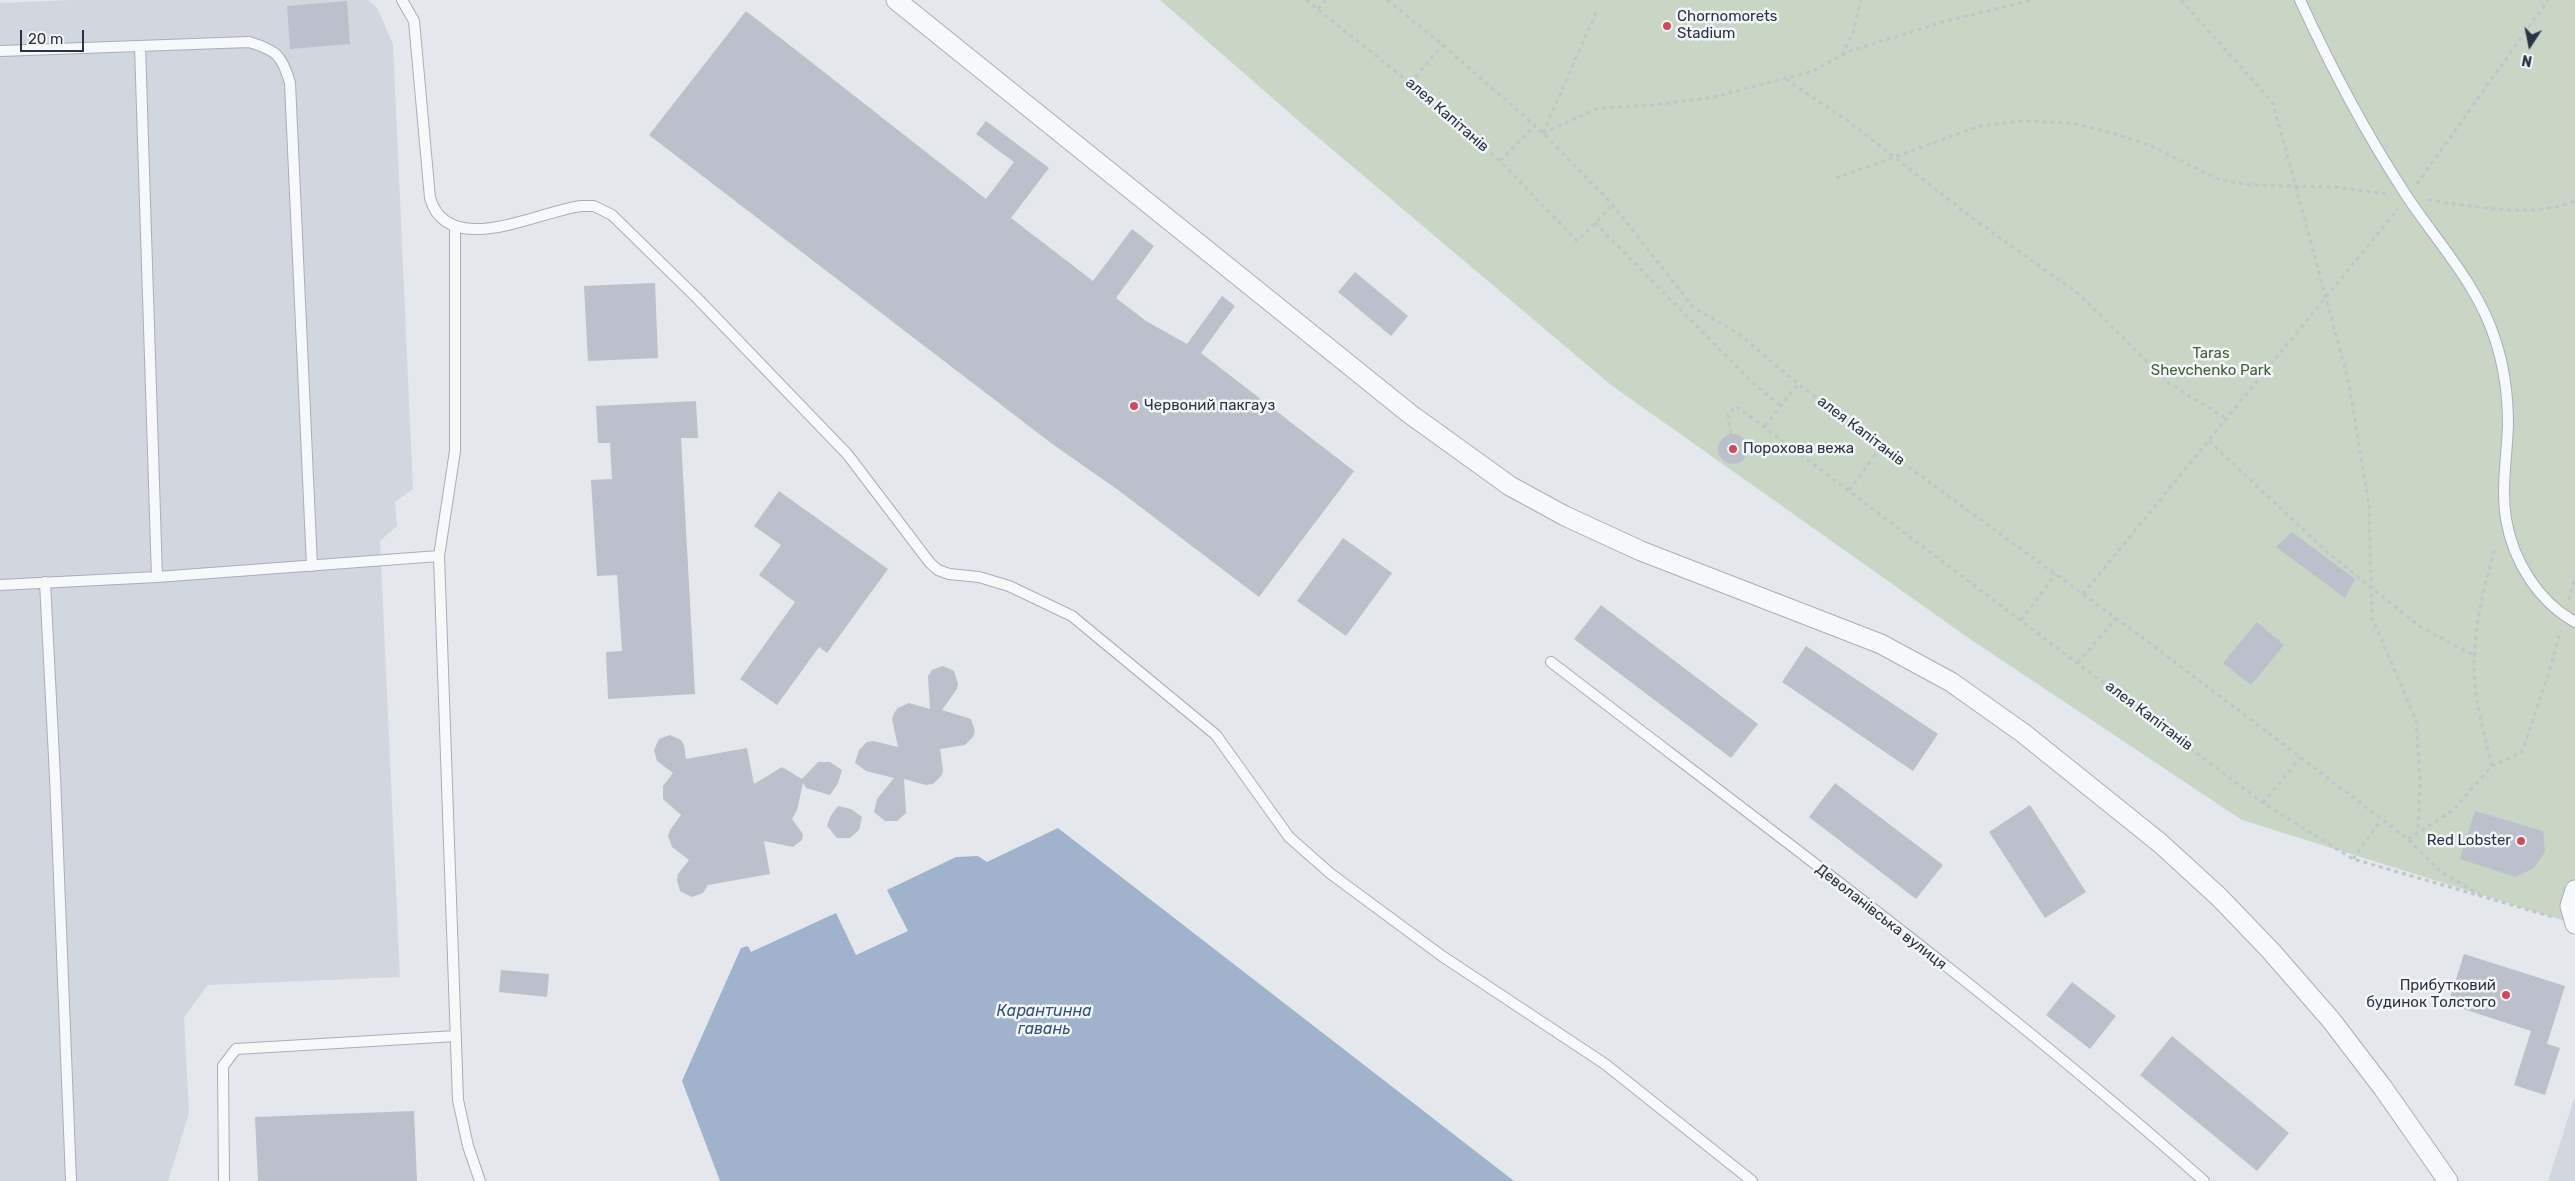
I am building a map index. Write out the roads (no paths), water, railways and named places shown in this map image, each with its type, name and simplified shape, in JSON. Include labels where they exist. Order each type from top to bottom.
[{"type":"street","points":[[896,0],[1402,408],[1510,486],[1565,516],[1641,551],[1881,644],[1951,682],[2023,732],[2160,842],[2219,897],[2270,950],[2331,1020],[2383,1088],[2448,1181]]},
{"type":"street","points":[[2575,890],[2570,906],[2575,924]]},
{"type":"lane","points":[[402,0],[414,21],[430,198],[437,215],[455,226],[479,230],[581,206],[594,206],[612,216],[697,298],[848,455],[930,563],[938,570],[949,574],[979,577],[1009,586],[1072,616],[1216,735],[1289,837],[1331,874],[1442,956],[1605,1064],[1752,1181]]},
{"type":"lane","points":[[2300,0],[2347,98],[2408,197],[2482,305],[2495,339],[2507,400],[2506,518],[2511,541],[2530,581],[2545,600],[2564,616],[2575,622]]},
{"type":"lane","points":[[0,51],[248,42],[269,48],[284,64],[290,83],[312,566]]},
{"type":"lane","points":[[140,46],[157,577]]},
{"type":"lane","points":[[455,226],[455,451],[439,556],[458,1100],[468,1146],[480,1181]]},
{"type":"lane","points":[[0,585],[157,577],[439,556]]},
{"type":"lane","points":[[45,582],[56,787],[71,1181]]},
{"type":"lane","name":"Деволанівська вулиця","points":[[1551,662],[1943,964],[2144,1128],[2204,1181]]},
{"type":"lane","points":[[224,1181],[223,1066],[236,1049],[456,1036]]},
{"type":"water","name":"Карантинна гавань","points":[[1058,828],[1514,1181],[720,1181],[682,1081],[741,948],[748,946],[751,952],[836,913],[856,955],[908,931],[887,890],[956,857],[978,856],[987,862]]},
{"type":"place","name":"Chornomorets Stadium","points":[[1667,26]]},
{"type":"place","name":"Червоний пакгауз","points":[[1134,406]]},
{"type":"place","name":"Порохова вежа","points":[[1733,449]]},
{"type":"place","name":"Red Lobster","points":[[2521,841]]},
{"type":"place","name":"Прибутковий будинок Толстого","points":[[2506,995]]},
{"type":"park label","name":"Taras Shevchenko Park","points":[[2211,362]]}]
